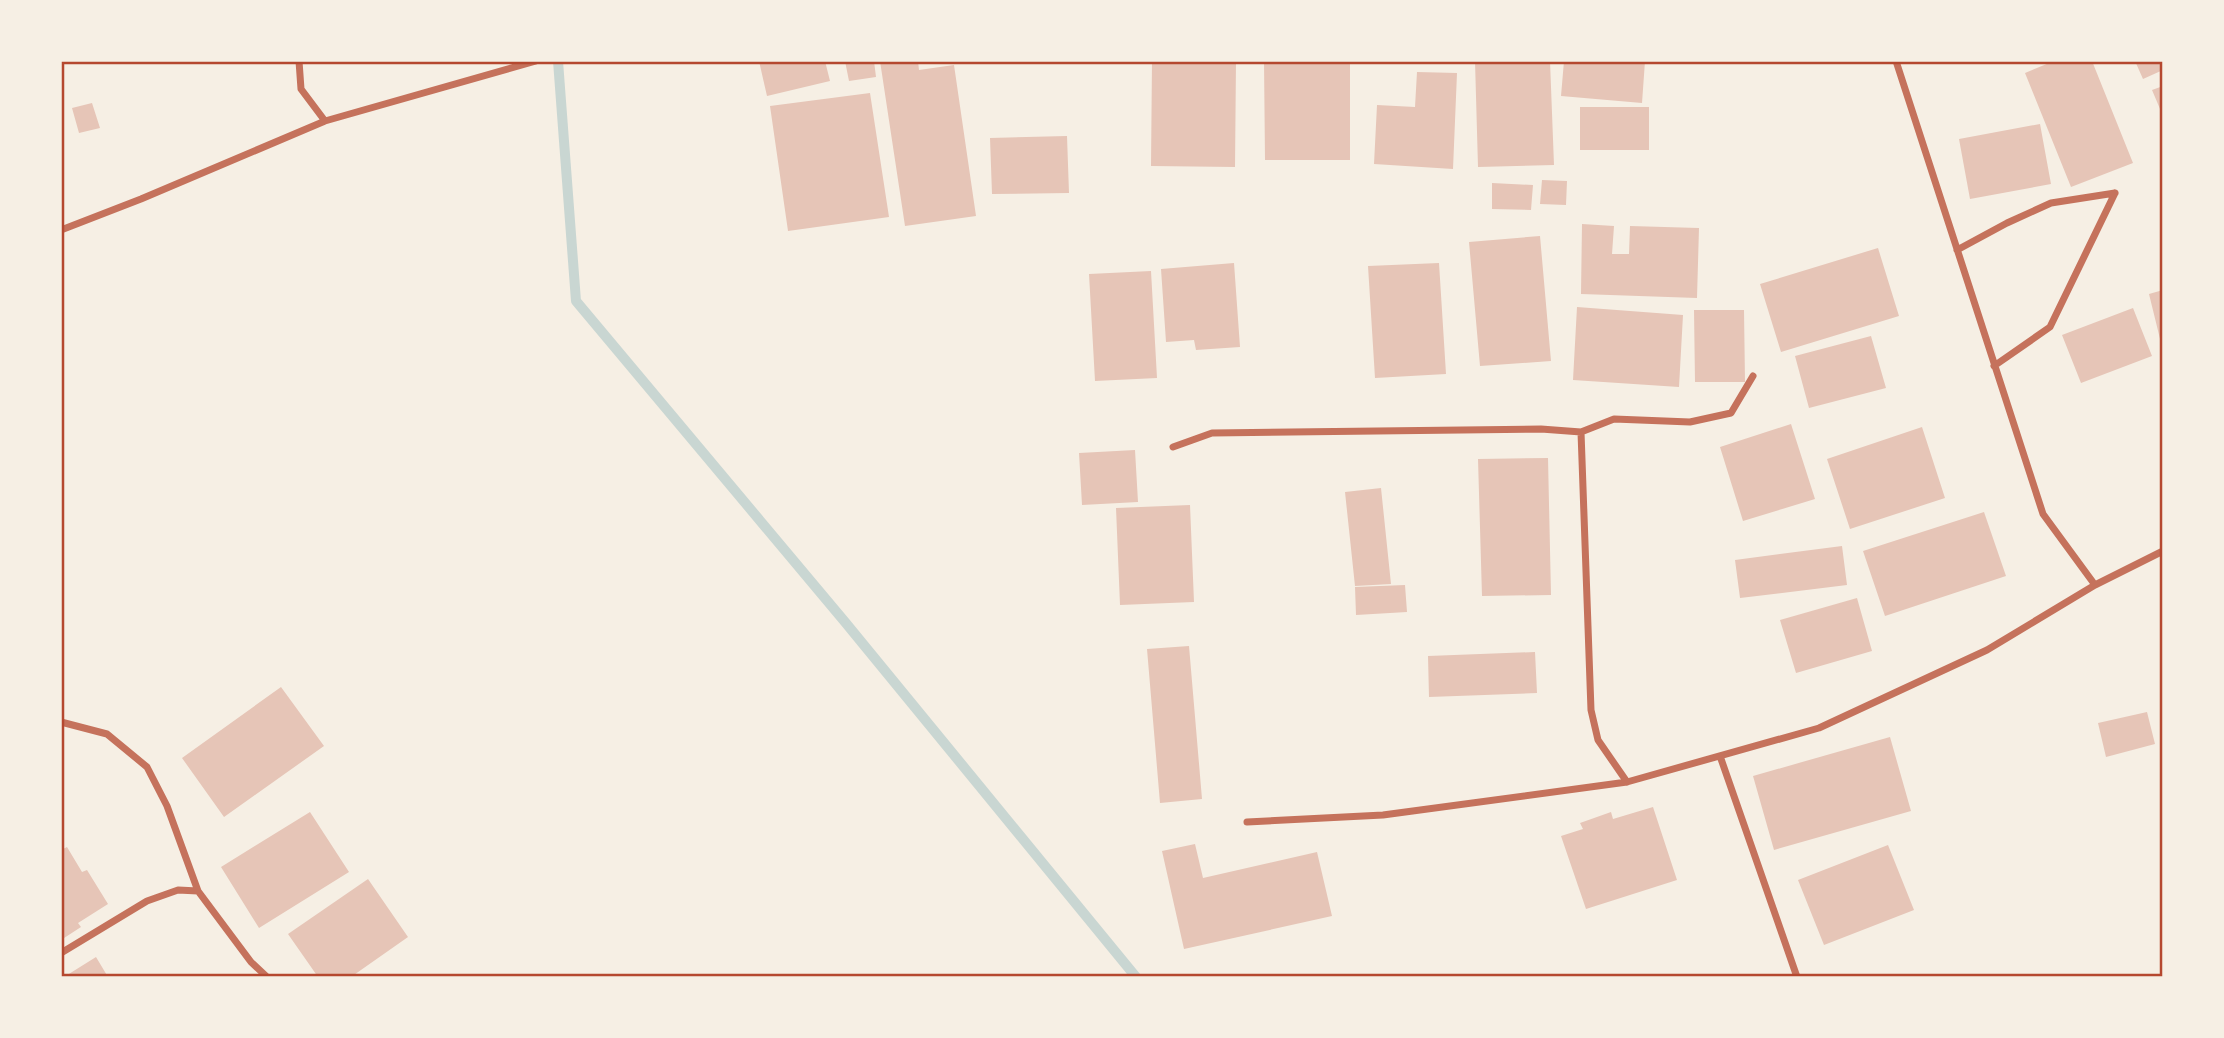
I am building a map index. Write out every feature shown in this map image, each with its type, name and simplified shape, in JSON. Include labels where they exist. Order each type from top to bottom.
[{"type":"street","points":[[299,61],[301,89],[325,121]]},
{"type":"street","points":[[61,230],[325,121],[536,61]]},
{"type":"street","points":[[1896,61],[2043,514],[2095,585]]},
{"type":"street","points":[[1957,250],[2051,203],[2115,193],[2050,327],[1994,366]]},
{"type":"street","points":[[1173,447],[1212,433],[1528,429],[1581,432],[1614,419],[1690,422],[1731,413],[1753,376]]},
{"type":"street","points":[[1581,432],[1591,709],[1598,740],[1627,782]]},
{"type":"street","points":[[1247,822],[1383,815],[1627,782],[1819,728],[1987,650],[2095,585],[2163,551]]},
{"type":"street","points":[[61,722],[107,734],[147,767],[167,806],[198,891],[251,962],[267,977]]},
{"type":"street","points":[[1720,756],[1797,977]]},
{"type":"street","points":[[61,953],[147,901],[178,890],[198,891]]},
{"type":"building","points":[[759,61],[825,61],[830,81],[767,96]]},
{"type":"building","points":[[845,61],[874,61],[876,77],[849,81]]},
{"type":"building","points":[[880,61],[918,61],[919,70],[954,65],[976,216],[905,226]]},
{"type":"building","points":[[1152,61],[1236,61],[1235,167],[1151,166]]},
{"type":"building","points":[[1264,61],[1350,61],[1350,160],[1265,160]]},
{"type":"building","points":[[1475,61],[1550,61],[1554,165],[1478,167]]},
{"type":"building","points":[[1564,61],[1645,61],[1642,103],[1561,96]]},
{"type":"building","points":[[2054,61],[2092,61],[2133,163],[2071,187],[2025,73]]},
{"type":"building","points":[[2135,61],[2163,61],[2163,70],[2143,79]]},
{"type":"building","points":[[1417,72],[1457,73],[1453,169],[1374,164],[1377,105],[1415,107]]},
{"type":"building","points":[[2163,86],[2163,116],[2152,90]]},
{"type":"building","points":[[870,93],[889,217],[788,231],[770,106]]},
{"type":"building","points":[[92,103],[100,128],[79,133],[72,108]]},
{"type":"building","points":[[1580,107],[1649,107],[1649,150],[1580,150]]},
{"type":"building","points":[[2040,124],[2051,184],[1970,199],[1959,139]]},
{"type":"building","points":[[1067,136],[1069,193],[992,194],[990,138]]},
{"type":"building","points":[[1542,180],[1567,181],[1566,205],[1540,204]]},
{"type":"building","points":[[1492,183],[1533,185],[1531,210],[1492,209]]},
{"type":"building","points":[[1582,224],[1614,226],[1612,254],[1629,254],[1630,226],[1699,228],[1697,298],[1581,294]]},
{"type":"building","points":[[1540,236],[1551,361],[1480,366],[1469,242]]},
{"type":"building","points":[[1878,248],[1899,316],[1781,352],[1760,284]]},
{"type":"building","points":[[1234,263],[1240,347],[1196,350],[1194,340],[1166,342],[1161,269]]},
{"type":"building","points":[[1439,263],[1446,374],[1375,378],[1368,266]]},
{"type":"building","points":[[1151,271],[1157,378],[1095,381],[1089,274]]},
{"type":"building","points":[[2163,290],[2163,347],[2162,347],[2149,294]]},
{"type":"building","points":[[1577,307],[1683,315],[1679,387],[1573,380]]},
{"type":"building","points":[[2133,308],[2152,356],[2081,383],[2062,335]]},
{"type":"building","points":[[1694,310],[1744,310],[1745,382],[1695,382]]},
{"type":"building","points":[[1871,336],[1886,388],[1809,408],[1795,356]]},
{"type":"building","points":[[1791,424],[1815,499],[1743,521],[1720,447]]},
{"type":"building","points":[[1922,427],[1945,498],[1850,529],[1827,459]]},
{"type":"building","points":[[1135,450],[1138,502],[1082,505],[1079,453]]},
{"type":"building","points":[[1548,458],[1551,595],[1482,596],[1478,459]]},
{"type":"building","points":[[1381,488],[1391,584],[1355,586],[1345,492]]},
{"type":"building","points":[[1190,505],[1194,602],[1120,605],[1116,508]]},
{"type":"building","points":[[1984,512],[2006,576],[1885,616],[1863,551]]},
{"type":"building","points":[[1842,546],[1847,585],[1740,598],[1735,560]]},
{"type":"building","points":[[1405,585],[1407,612],[1356,615],[1355,587]]},
{"type":"building","points":[[1857,598],[1872,651],[1796,673],[1780,620]]},
{"type":"building","points":[[1189,646],[1202,799],[1160,803],[1147,649]]},
{"type":"building","points":[[1535,652],[1537,693],[1429,697],[1428,656]]},
{"type":"building","points":[[281,687],[324,746],[224,817],[182,758]]},
{"type":"building","points":[[2147,712],[2155,744],[2106,757],[2098,723]]},
{"type":"building","points":[[1890,737],[1911,811],[1774,850],[1753,776]]},
{"type":"building","points":[[1653,807],[1677,880],[1586,909],[1561,836],[1583,829],[1580,823],[1611,812],[1613,819]]},
{"type":"building","points":[[310,812],[349,872],[259,928],[221,867]]},
{"type":"building","points":[[1195,844],[1203,878],[1317,852],[1332,916],[1184,949],[1162,851]]},
{"type":"building","points":[[1888,845],[1914,910],[1824,945],[1798,880]]},
{"type":"building","points":[[67,847],[82,872],[87,870],[108,904],[78,923],[81,927],[61,940],[61,850]]},
{"type":"building","points":[[368,879],[408,937],[351,977],[318,977],[288,934]]},
{"type":"building","points":[[96,957],[108,977],[64,977]]},
{"type":"waterway","points":[[558,61],[576,301],[845,622],[1136,977]]}]
